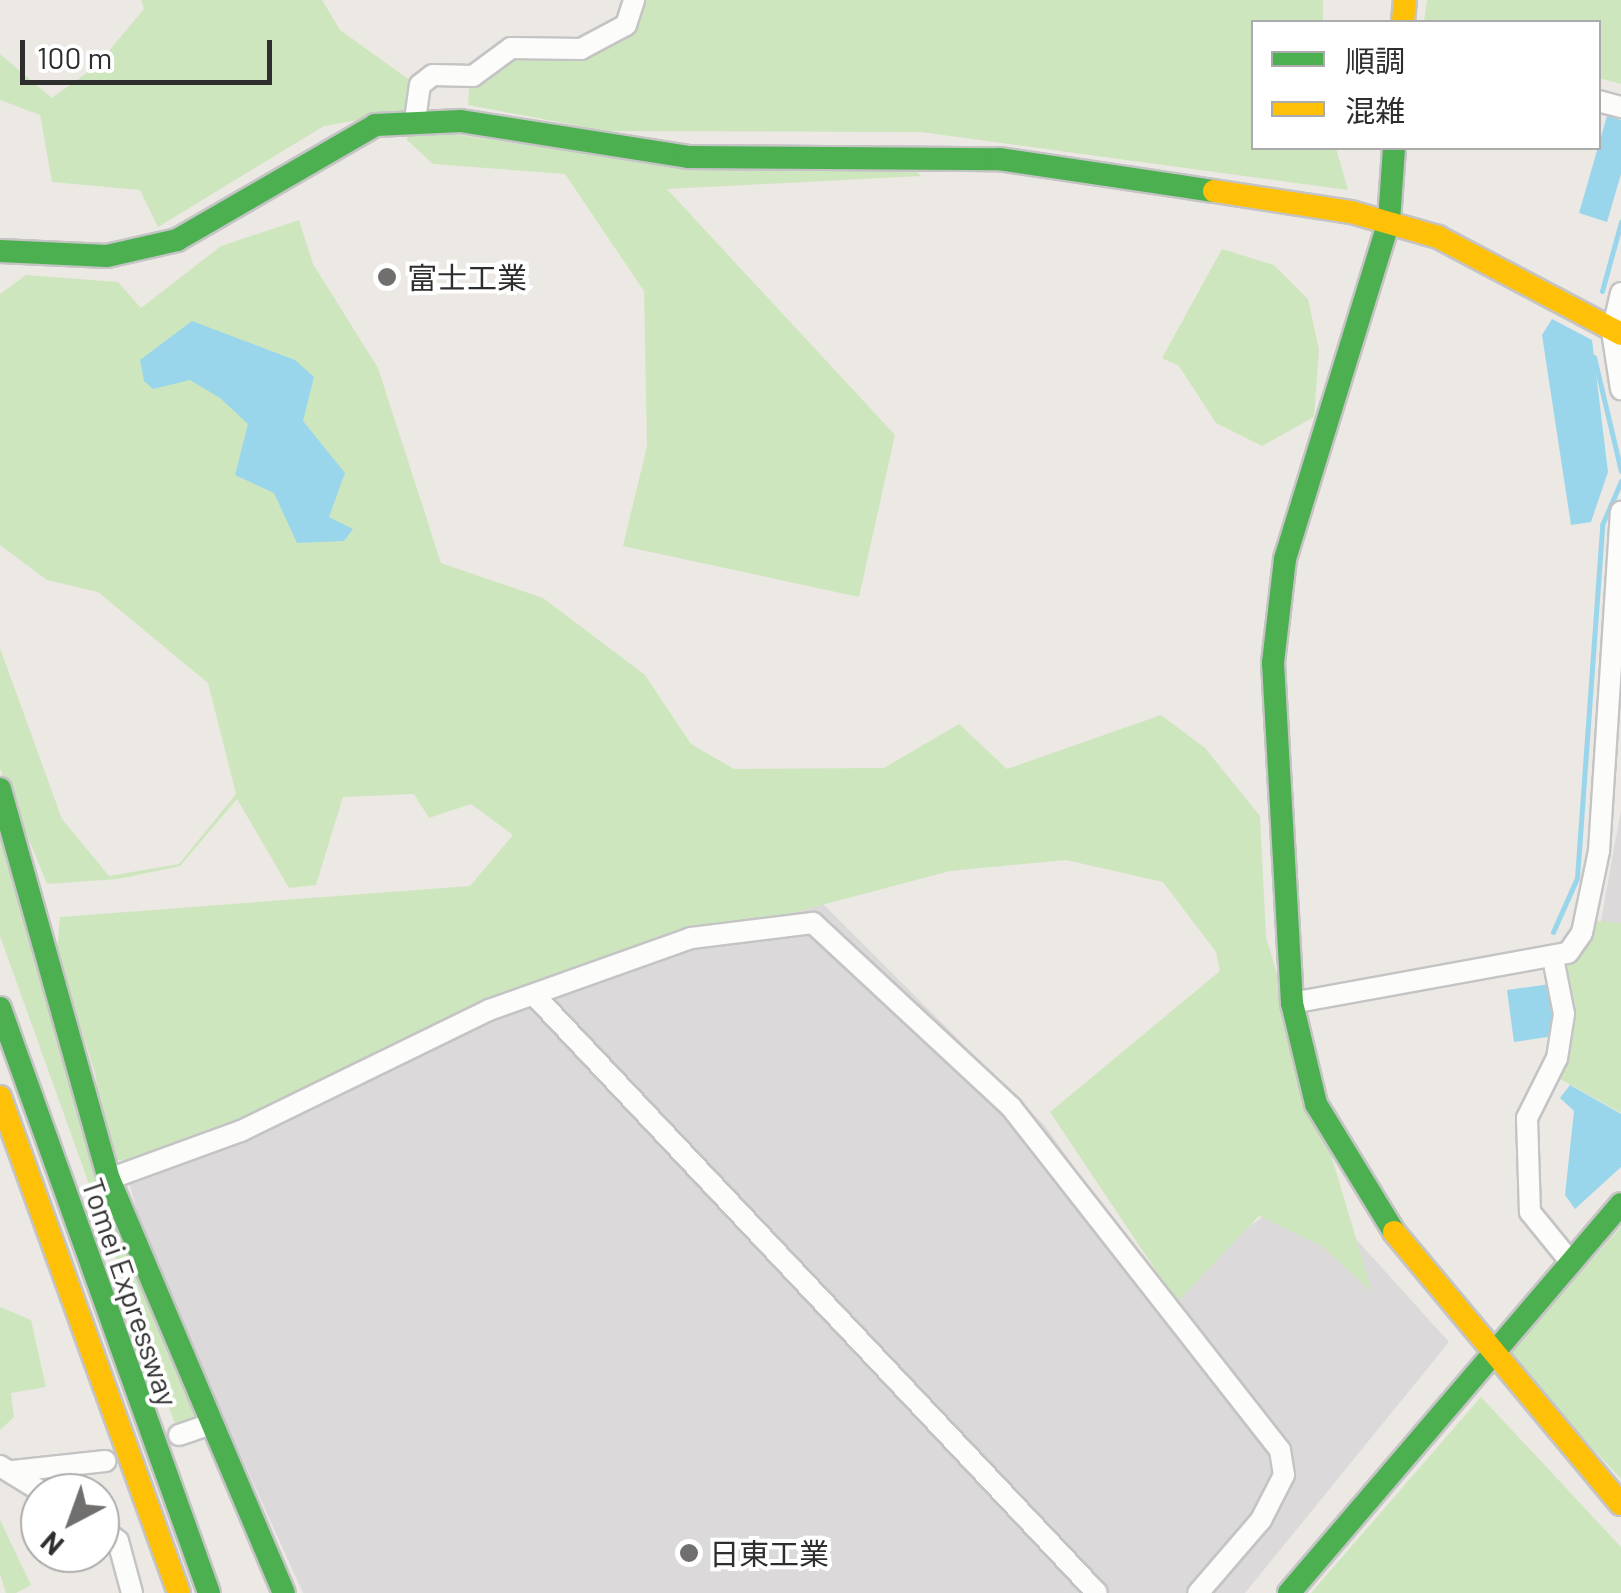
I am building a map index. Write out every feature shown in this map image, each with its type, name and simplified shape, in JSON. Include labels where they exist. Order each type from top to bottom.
[{"type":"main road","points":[[0,251],[107,256],[177,240],[217,224],[340,139],[415,120],[688,157],[999,159],[1389,222],[1438,237],[1617,332]]},
{"type":"main road","points":[[1394,150],[1389,222],[1285,559],[1274,663],[1292,1003],[1316,1104],[1342,1156],[1492,1352],[1621,1504]]},
{"type":"main road","points":[[0,789],[110,1179],[208,1425],[284,1593]]},
{"type":"main road","name":"Tomei Expressway","points":[[0,1008],[210,1593]]},
{"type":"main road","name":"Tomei Expressway","points":[[0,1097],[179,1593]]},
{"type":"main road","points":[[1290,1593],[1621,1204]]},
{"type":"street","points":[[415,120],[420,85],[433,74],[473,76],[511,48],[581,50],[626,26],[634,0]]},
{"type":"street","points":[[1621,293],[1617,332],[1621,390]]},
{"type":"street","points":[[1292,1003],[1553,958],[1582,932],[1599,850],[1621,512]]},
{"type":"street","points":[[110,1179],[241,1131],[408,1045],[691,938],[813,923],[952,1045],[1011,1108],[1280,1450],[1284,1475],[1260,1520],[1198,1593]]},
{"type":"street","points":[[1553,958],[1564,1014],[1557,1058],[1527,1118],[1530,1212],[1570,1261]]},
{"type":"street","points":[[536,997],[1097,1593]]},
{"type":"street","points":[[179,1435],[208,1425]]},
{"type":"street","points":[[6,1468],[105,1462]]},
{"type":"street","points":[[120,1549],[132,1593]]},
{"type":"shaded area","points":[[1621,810],[1621,1024],[1593,965]]},
{"type":"shaded area","points":[[794,875],[1045,1126],[1160,1288],[1308,1186],[1449,1342],[1245,1593],[303,1593],[150,1255],[68,973],[446,1000]]},
{"type":"green space","points":[[141,0],[322,0],[340,30],[418,86],[409,111],[324,126],[158,227],[140,190],[52,182],[40,115],[0,100],[0,54],[52,98],[96,66],[144,9]]},
{"type":"green space","points":[[634,0],[1323,0],[1323,20],[1251,20],[1251,150],[1337,150],[1348,190],[921,132],[606,131],[468,105],[470,76],[497,60],[593,46]]},
{"type":"green space","points":[[1427,0],[1621,0],[1621,84],[1601,79],[1601,20],[1424,20]]},
{"type":"green space","points":[[419,129],[568,151],[910,165],[921,176],[667,189],[895,435],[859,597],[623,546],[647,446],[644,291],[565,174],[433,164],[406,139]]},
{"type":"green space","points":[[299,220],[313,264],[378,368],[441,563],[543,598],[645,675],[691,744],[734,769],[884,768],[959,724],[1007,769],[1161,715],[1205,748],[1260,816],[1266,937],[1372,1292],[1323,1247],[1259,1216],[1177,1302],[1050,1112],[1220,971],[1216,952],[1163,882],[1066,860],[950,871],[670,945],[159,1161],[109,1160],[208,1425],[179,1435],[0,936],[0,799],[102,1137],[96,1077],[57,950],[60,917],[470,886],[513,835],[471,804],[429,818],[414,794],[343,797],[316,885],[289,888],[237,799],[180,866],[118,879],[47,884],[0,769],[0,648],[62,819],[109,876],[179,864],[236,794],[208,683],[98,592],[47,580],[0,545],[0,294],[26,275],[118,282],[141,308],[221,246]]},
{"type":"green space","points":[[1222,249],[1274,265],[1308,299],[1319,350],[1314,417],[1262,446],[1216,423],[1179,366],[1162,358]]},
{"type":"green space","points":[[1585,920],[1621,923],[1621,1113],[1560,1079],[1568,953]]},
{"type":"green space","points":[[1621,1227],[1621,1479],[1507,1356]]},
{"type":"green space","points":[[0,1307],[31,1320],[46,1387],[11,1393],[14,1417],[0,1430]]},
{"type":"green space","points":[[1481,1397],[1621,1547],[1621,1593],[1311,1593]]},
{"type":"green space","points":[[0,1520],[20,1562],[20,1573],[25,1573],[31,1585],[16,1593],[6,1593],[0,1574]]},
{"type":"water","points":[[1607,116],[1621,120],[1621,174],[1607,222],[1579,213],[1597,150],[1601,150]]},
{"type":"water","points":[[1552,319],[1592,340],[1608,472],[1591,522],[1571,525],[1542,335]]},
{"type":"water","points":[[192,321],[295,360],[314,377],[303,421],[345,473],[329,517],[353,529],[344,541],[297,543],[274,493],[235,475],[248,424],[220,398],[190,380],[153,389],[144,381],[140,360]]},
{"type":"water","points":[[1550,984],[1554,1036],[1514,1042],[1507,990]]},
{"type":"water","points":[[1570,1085],[1621,1114],[1621,1167],[1575,1209],[1565,1195],[1574,1111],[1560,1098]]},
{"type":"waterway","points":[[1602,291],[1621,222]]},
{"type":"waterway","points":[[1594,357],[1621,471]]},
{"type":"waterway","points":[[1553,932],[1577,878],[1602,525],[1621,481]]},
{"type":"traffic: fast","points":[[0,251],[107,256],[177,240],[375,125],[461,121],[688,157],[999,159],[1214,191]]},
{"type":"traffic: fast","points":[[1394,150],[1389,221],[1285,559],[1273,663],[1292,1003],[1316,1104],[1394,1232]]},
{"type":"traffic: fast","points":[[0,789],[109,1179],[284,1593]]},
{"type":"traffic: fast","points":[[0,1008],[209,1593]]},
{"type":"traffic: fast","points":[[1289,1593],[1621,1204]]},
{"type":"traffic: slow","points":[[1403,20],[1405,0]]},
{"type":"traffic: slow","points":[[1214,191],[1351,212],[1438,237],[1621,334]]},
{"type":"traffic: slow","points":[[0,1097],[179,1593]]},
{"type":"traffic: slow","points":[[1394,1232],[1621,1504]]},
{"type":"place","name":"富士工業","points":[[387,277]]},
{"type":"place","name":"日東工業","points":[[689,1553]]}]
